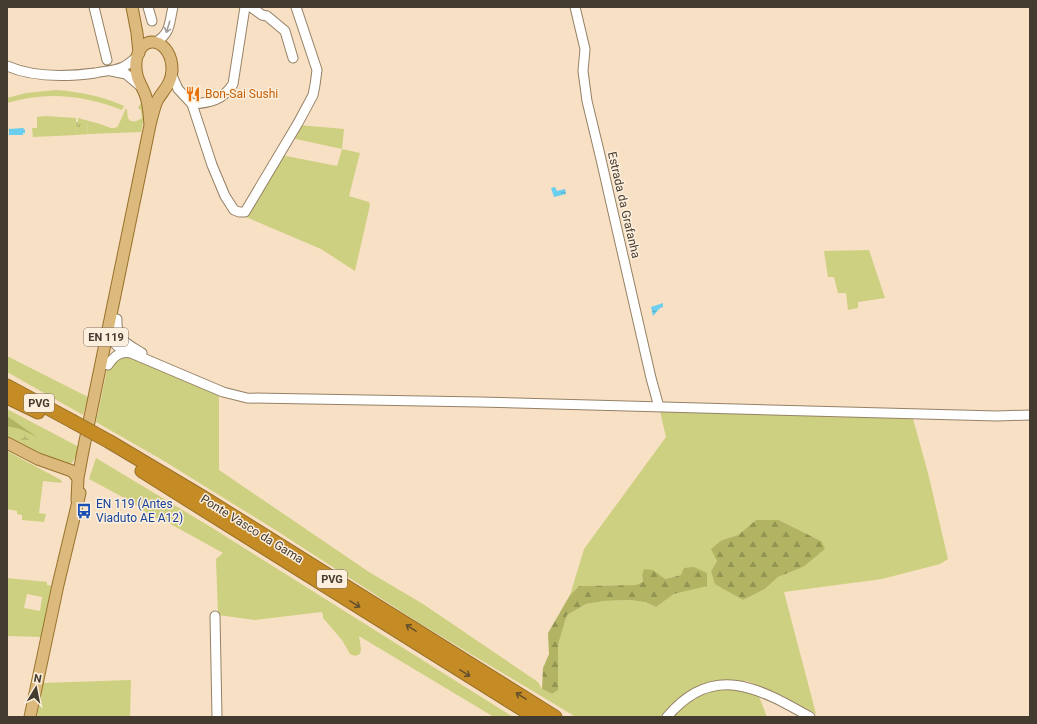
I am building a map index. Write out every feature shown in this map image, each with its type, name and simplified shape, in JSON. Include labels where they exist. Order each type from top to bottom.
[{"type":"highway","name":"Ponte Vasco da Gama","points":[[7,386],[71,425],[204,498],[555,717]]},
{"type":"highway","name":"Ponte Vasco da Gama","points":[[7,398],[71,425]]},
{"type":"highway","name":"Ponte Vasco da Gama","points":[[109,446],[535,717]]},
{"type":"main road","points":[[132,7],[138,55],[136,67],[142,89],[152,96],[162,94],[170,83],[172,73],[171,61],[167,50],[163,45],[153,42],[140,33],[135,24]]},
{"type":"main road","points":[[138,55],[144,46],[153,42]]},
{"type":"main road","name":"EN 119","points":[[142,89],[149,110],[150,124]]},
{"type":"main road","name":"EN 119","points":[[82,479],[83,451],[117,280],[150,124],[156,103],[162,94]]},
{"type":"main road","name":"EN 119","points":[[30,717],[113,341],[126,275],[135,196]]},
{"type":"main road","points":[[7,443],[38,459],[68,478],[82,479]]},
{"type":"main road","points":[[60,467],[68,468],[74,465],[79,460],[83,451]]},
{"type":"main road","points":[[38,459],[72,471],[82,479]]},
{"type":"street","points":[[94,7],[106,58]]},
{"type":"street","points":[[148,7],[152,21]]},
{"type":"street","points":[[153,42],[166,34],[173,7]]},
{"type":"street","points":[[192,104],[214,101],[226,94],[233,84],[245,7]]},
{"type":"street","points":[[251,7],[262,15],[267,16],[285,31],[293,58]]},
{"type":"street","points":[[172,73],[178,89],[192,104],[212,165],[225,196],[234,210],[238,212],[245,212],[298,123],[313,95],[316,85],[317,70],[296,7]]},
{"type":"street","name":"Estrada da Grafanha","points":[[575,7],[585,49],[584,78],[587,101],[659,407]]},
{"type":"street","points":[[106,71],[122,67],[130,63],[138,55]]},
{"type":"street","points":[[7,66],[31,74],[63,76]]},
{"type":"street","points":[[7,72],[21,77],[49,79],[63,76],[116,71],[133,78],[142,89]]},
{"type":"street","points":[[162,94],[174,94],[185,97]]},
{"type":"street","points":[[117,280],[116,297],[110,333],[113,341],[121,349],[130,349],[222,392],[247,398],[479,402],[997,416],[1030,415]]},
{"type":"street","points":[[117,319],[118,332],[130,349]]},
{"type":"street","points":[[103,351],[106,346],[113,341]]},
{"type":"street","points":[[108,365],[117,355],[130,349]]},
{"type":"street","points":[[215,616],[216,717]]},
{"type":"street","points":[[667,717],[677,705],[698,691],[722,685],[733,685],[755,689],[810,717]]},
{"type":"green space","points":[[56,90],[91,95],[124,106],[122,110],[93,101],[65,96],[36,97],[7,103],[7,98],[26,93]]},
{"type":"green space","points":[[141,103],[145,113],[141,132],[88,134],[87,122],[78,122],[78,118],[115,128],[118,126],[126,108],[129,120],[137,121],[142,118],[141,110],[138,108]]},
{"type":"green space","points":[[45,116],[76,118],[77,135],[33,137],[32,128],[37,128],[37,117]]},
{"type":"green space","points":[[76,122],[87,122],[88,134],[77,135]]},
{"type":"green space","points":[[299,125],[344,129],[342,149],[291,138]]},
{"type":"green space","points":[[342,149],[360,153],[349,196],[369,202],[370,205],[355,271],[321,249],[246,217],[281,155],[337,166]]},
{"type":"green space","points":[[869,250],[885,298],[858,302],[858,308],[848,310],[846,293],[838,293],[834,277],[828,277],[824,251]]},
{"type":"green space","points":[[120,355],[131,356],[219,395],[219,470],[369,572],[423,604],[538,682],[542,689],[552,694],[558,690],[558,645],[567,615],[586,604],[604,601],[629,600],[645,602],[656,607],[674,594],[707,585],[681,575],[665,579],[642,575],[643,582],[635,585],[579,586],[570,595],[584,549],[666,437],[659,407],[912,415],[928,473],[948,559],[940,564],[882,579],[784,592],[816,714],[783,696],[747,681],[703,683],[669,707],[662,717],[576,717],[419,623],[277,531],[164,461],[96,422],[108,365]],"holes":[[[756,520],[779,520],[821,541],[803,567],[778,577],[765,589],[743,600],[730,592],[711,571],[717,561],[722,540],[738,535]]]},
{"type":"green space","points":[[7,356],[88,397],[83,415],[7,372]]},
{"type":"green space","points":[[7,409],[79,447],[72,463],[60,465],[7,438]]},
{"type":"green space","points":[[7,416],[37,437],[20,429],[7,426]]},
{"type":"green space","points":[[24,435],[29,438],[27,443],[18,440],[19,437]]},
{"type":"green space","points":[[7,451],[61,480],[62,483],[43,481],[39,513],[46,514],[44,522],[22,520],[22,515],[17,514],[17,511],[7,509]]},
{"type":"green space","points":[[96,458],[214,529],[513,717],[494,717],[359,636],[361,649],[360,654],[355,656],[350,654],[342,640],[323,618],[323,614],[321,612],[255,620],[218,615],[216,559],[223,553],[165,521],[151,516],[130,501],[89,479]]},
{"type":"green space","points":[[756,520],[779,520],[821,541],[825,549],[803,567],[778,577],[765,589],[743,600],[715,584],[711,571],[717,561],[711,549],[722,540],[738,535]]},
{"type":"green space","points":[[694,567],[707,573],[707,586],[674,594],[656,607],[645,602],[629,600],[604,601],[586,604],[567,615],[558,645],[558,690],[552,694],[542,689],[543,668],[549,654],[548,633],[570,595],[579,586],[635,585],[643,582],[642,575],[644,569],[653,570],[665,579],[681,575],[684,568]]},
{"type":"green space","points":[[7,578],[47,582],[47,585],[53,586],[42,637],[7,636]],"holes":[[[27,594],[42,597],[40,611],[24,608]]]},
{"type":"green space","points":[[131,680],[130,717],[37,717],[43,683]]},
{"type":"green space","points":[[715,689],[742,689],[758,694],[767,717],[673,717],[688,702]]},
{"type":"water","points":[[23,128],[25,133],[23,133],[23,135],[9,135],[9,129]]},
{"type":"water","points":[[555,187],[557,191],[565,189],[566,194],[554,197],[551,188]]},
{"type":"water","points":[[663,303],[663,307],[660,308],[653,316],[651,307]]},
{"type":"place","name":"Bon-Sai Sushi","points":[[193,94]]},
{"type":"place","name":"EN 119 (Antes Viaduto AE A12)","points":[[84,511]]}]
